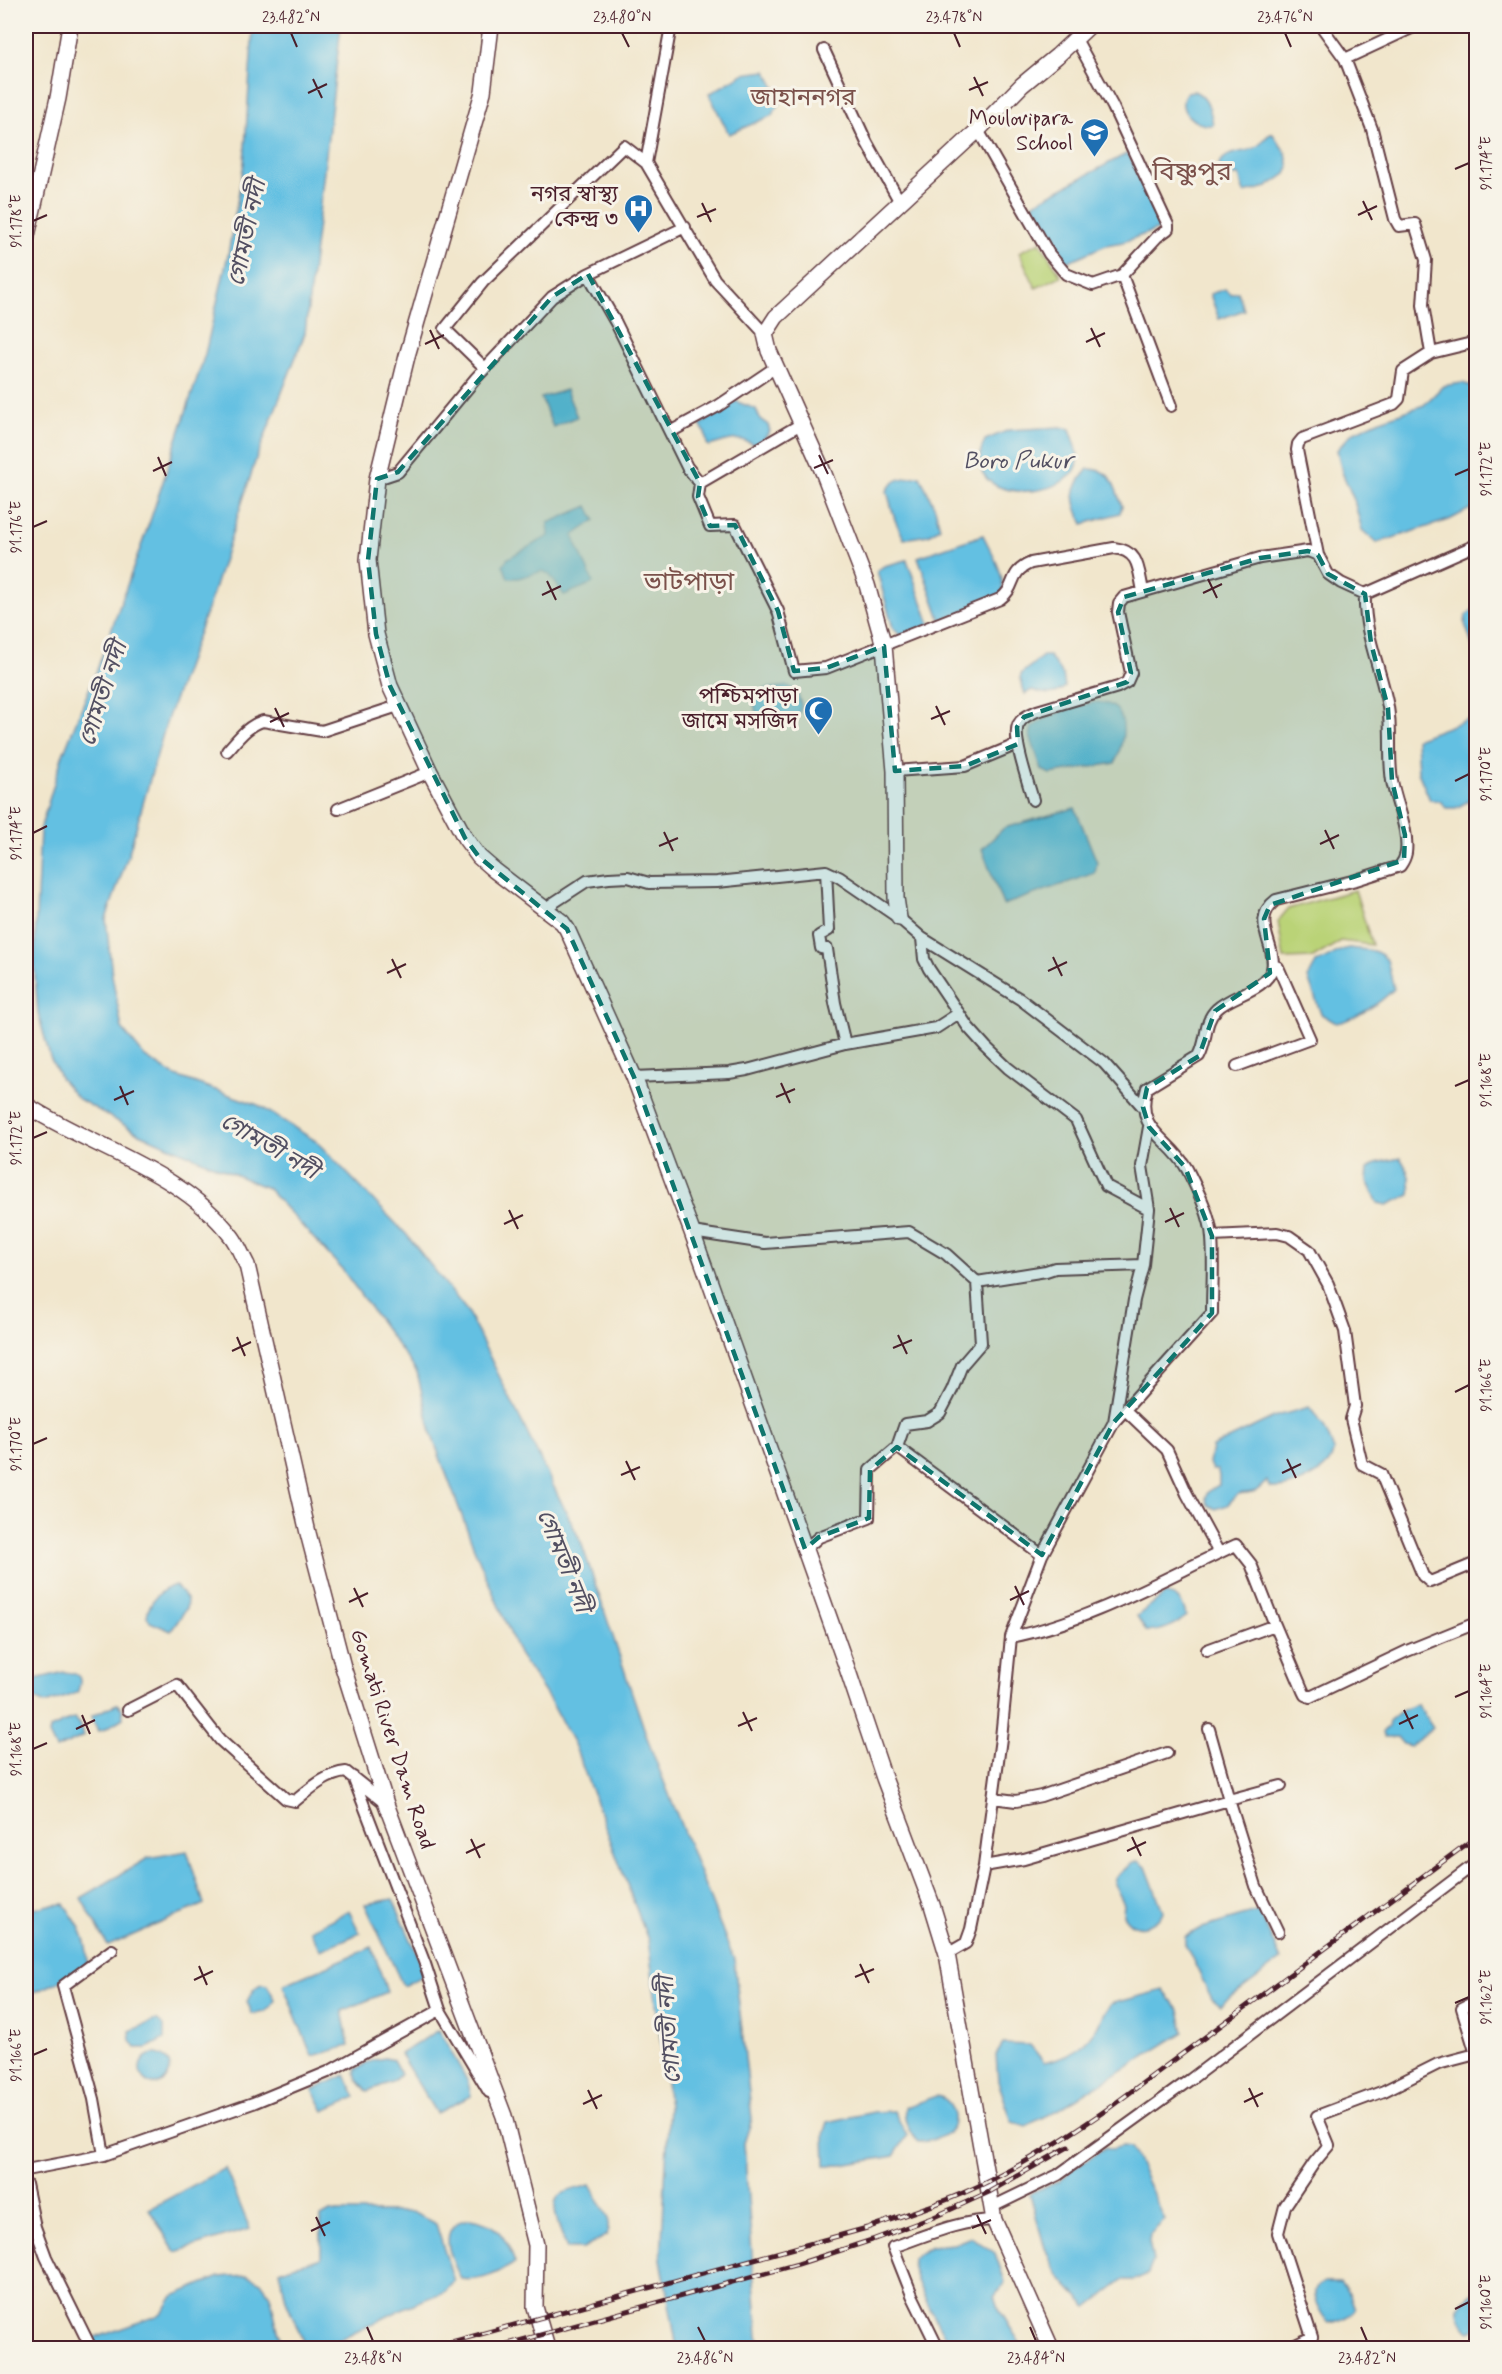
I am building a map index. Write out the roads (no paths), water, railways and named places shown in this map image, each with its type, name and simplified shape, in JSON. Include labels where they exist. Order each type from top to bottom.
[{"type":"street","points":[[26,240],[29,210],[58,98],[70,26]]},
{"type":"street","points":[[491,26],[483,92],[407,356],[377,479],[368,560],[376,634],[398,706],[465,838],[479,857],[567,928],[634,1077],[693,1232],[884,1778],[918,1864],[947,1954],[993,2213],[1051,2349]]},
{"type":"street","points":[[646,163],[671,26]]},
{"type":"street","points":[[765,334],[776,316],[978,130],[1022,85],[1089,26]]},
{"type":"street","points":[[1321,26],[1345,59],[1372,129],[1395,219],[1399,226],[1415,224],[1426,260],[1423,305],[1431,353]]},
{"type":"street","points":[[1345,59],[1416,26]]},
{"type":"street","points":[[978,130],[1049,254],[1066,274],[1093,285],[1122,275],[1157,237],[1168,229],[1168,225],[1113,107],[1076,39]]},
{"type":"street","points":[[824,50],[867,143],[900,202]]},
{"type":"street","points":[[485,368],[445,329],[483,282],[624,147],[646,163],[715,280],[765,334],[776,367],[824,474],[867,585],[884,646],[895,771],[896,898],[899,918]]},
{"type":"street","points":[[377,479],[398,472],[485,368],[552,297],[588,274],[685,227]]},
{"type":"street","points":[[588,274],[616,323],[687,467],[700,483],[698,497],[710,526],[735,525],[778,612],[795,671],[826,668],[1000,599],[1012,585],[1015,574],[1020,568],[1031,563],[1114,548],[1125,549],[1136,559],[1143,591]]},
{"type":"street","points":[[1122,275],[1171,406]]},
{"type":"street","points":[[1476,342],[1431,353],[1403,371],[1396,402],[1302,439],[1297,450],[1318,555],[1328,574],[1341,583],[1365,594],[1476,544]]},
{"type":"street","points":[[670,432],[718,406],[776,367]]},
{"type":"street","points":[[700,483],[801,424]]},
{"type":"street","points":[[1033,800],[1018,744],[1017,727],[1024,717],[1118,687],[1127,682],[1131,674],[1118,612],[1119,603],[1124,597],[1260,558],[1308,551],[1318,555]]},
{"type":"street","points":[[1143,1107],[1148,1088],[1199,1056],[1208,1021],[1215,1011],[1223,1004],[1248,992],[1270,973],[1273,965],[1264,919],[1270,905],[1276,900],[1356,880],[1400,866],[1406,853],[1405,835],[1392,781],[1388,708],[1364,609],[1365,594]]},
{"type":"street","points":[[227,751],[257,722],[263,721],[322,731],[398,706]]},
{"type":"street","points":[[895,771],[964,766],[1018,744]]},
{"type":"street","points":[[338,809],[430,772]]},
{"type":"street","points":[[544,909],[587,881],[609,878],[628,877],[650,883],[717,882],[826,871],[839,877],[899,918],[922,938],[1020,999],[1104,1063],[1143,1107],[1149,1126],[1185,1167],[1205,1211],[1212,1236],[1212,1313],[1114,1422],[1042,1555],[1011,1637],[984,1866],[966,1943],[947,1954]]},
{"type":"street","points":[[826,871],[829,930],[819,936],[819,943],[821,948],[827,950],[835,1003],[845,1044]]},
{"type":"street","points":[[922,938],[924,959],[929,969],[974,1033],[1008,1068],[1076,1120],[1106,1186],[1149,1209]]},
{"type":"street","points":[[1237,1066],[1310,1039],[1278,967],[1273,965]]},
{"type":"street","points":[[634,1077],[729,1073],[845,1044],[936,1028],[958,1013]]},
{"type":"street","name":"Gomati River Dam Road","points":[[26,1105],[48,1120],[122,1154],[186,1192],[212,1214],[234,1239],[246,1265],[308,1533],[342,1667],[386,1804],[504,2116],[536,2246],[535,2307],[546,2348]]},
{"type":"street","points":[[1114,1422],[1134,1300],[1143,1265],[1149,1209],[1142,1166],[1149,1126]]},
{"type":"street","points":[[693,1232],[765,1243],[909,1232],[946,1254],[977,1282],[981,1343],[962,1365],[940,1413],[927,1421],[905,1424],[897,1447],[870,1470],[869,1518],[819,1537],[805,1549]]},
{"type":"street","points":[[1212,1236],[1277,1233],[1289,1236],[1310,1250],[1328,1284],[1345,1331],[1355,1406],[1351,1419],[1362,1464],[1381,1474],[1423,1576],[1430,1582],[1476,1563]]},
{"type":"street","points":[[977,1282],[1055,1268],[1143,1265]]},
{"type":"street","points":[[1125,1410],[1167,1450],[1187,1494],[1219,1553]]},
{"type":"street","points":[[897,1447],[1042,1555]]},
{"type":"street","points":[[1011,1637],[1044,1631],[1131,1595],[1236,1545],[1251,1564],[1303,1691],[1310,1697],[1407,1651],[1476,1623]]},
{"type":"street","points":[[1207,1650],[1275,1625]]},
{"type":"street","points":[[128,1710],[177,1685],[220,1740],[291,1801],[295,1801],[321,1781],[346,1772],[386,1804]]},
{"type":"street","points":[[1209,1729],[1256,1886],[1278,1932]]},
{"type":"street","points":[[993,1798],[1016,1801],[1041,1796],[1167,1753]]},
{"type":"street","points":[[352,1776],[425,1964],[440,2010],[504,2116]]},
{"type":"street","points":[[984,1866],[1024,1859],[1281,1786]]},
{"type":"street","points":[[938,2349],[912,2295],[893,2247],[946,2229],[985,2220],[1058,2175],[1191,2079],[1476,1863]]},
{"type":"street","points":[[104,2156],[94,2099],[63,1986],[112,1950]]},
{"type":"street","points":[[1289,2349],[1312,2337],[1278,2233],[1285,2206],[1329,2145],[1317,2116],[1384,2091],[1438,2064],[1476,2054],[1462,2008],[1476,2001]]},
{"type":"street","points":[[26,2170],[104,2156],[253,2103],[328,2072],[440,2010]]},
{"type":"street","points":[[26,2184],[35,2227],[46,2257],[91,2349]]},
{"type":"water","name":"গোমতী নদী","points":[[253,26],[341,26],[305,333],[256,459],[212,596],[167,720],[128,856],[106,919],[112,975],[122,1029],[145,1057],[173,1075],[258,1105],[316,1141],[406,1234],[467,1311],[581,1542],[650,1746],[734,1960],[752,2119],[744,2143],[758,2336],[762,2348],[677,2348],[661,2259],[669,2106],[648,1940],[574,1744],[551,1702],[519,1654],[474,1548],[432,1436],[417,1372],[342,1269],[267,1188],[140,1134],[77,1098],[61,1079],[50,1057],[38,1013],[34,963],[40,830],[62,757],[98,667],[151,518],[205,354],[228,255],[244,163]]},
{"type":"water","points":[[766,71],[782,101],[771,116],[729,134],[709,94],[743,74]]},
{"type":"water","points":[[1194,91],[1206,101],[1213,125],[1199,123],[1188,116],[1183,105],[1184,98],[1187,92]]},
{"type":"water","points":[[1272,133],[1286,153],[1289,168],[1286,174],[1267,187],[1244,193],[1239,175],[1225,178],[1219,164],[1227,156],[1253,149]]},
{"type":"water","points":[[1128,153],[1165,225],[1123,242],[1106,245],[1067,262],[1059,259],[1044,234],[1033,207],[1034,203]]},
{"type":"water","points":[[1225,289],[1231,294],[1238,292],[1244,310],[1219,319],[1210,294]]},
{"type":"water","points":[[1462,383],[1472,386],[1476,391],[1476,506],[1449,520],[1377,543],[1362,530],[1337,450],[1352,433],[1424,405],[1443,386]]},
{"type":"water","points":[[566,390],[577,417],[553,427],[541,398]]},
{"type":"water","points":[[735,401],[756,409],[760,419],[768,425],[770,431],[762,441],[755,445],[737,440],[709,446],[705,432],[700,425]]},
{"type":"water","name":"Boro Pukur","points":[[1060,427],[1070,429],[1077,449],[1078,461],[1072,474],[1057,484],[1039,490],[1018,491],[1000,487],[986,478],[980,462],[985,440],[1009,430]]},
{"type":"water","points":[[1088,469],[1108,475],[1122,506],[1120,513],[1083,524],[1076,509],[1074,496],[1078,483]]},
{"type":"water","points":[[920,476],[935,508],[940,528],[928,535],[904,539],[895,520],[887,491],[897,481]]},
{"type":"water","points":[[588,506],[595,520],[573,536],[593,582],[591,584],[564,595],[549,574],[543,571],[518,578],[508,578],[503,565],[508,558],[549,536],[548,523]]},
{"type":"water","points":[[983,535],[1000,572],[1002,596],[941,621],[918,557]]},
{"type":"water","points":[[907,560],[930,624],[902,637],[893,628],[877,571],[884,566]]},
{"type":"water","points":[[1476,608],[1476,656],[1465,624],[1466,615]]},
{"type":"water","points":[[1043,656],[1049,656],[1063,675],[1065,687],[1053,693],[1032,690],[1025,694],[1020,678],[1022,673]]},
{"type":"water","points":[[789,686],[797,694],[801,703],[796,717],[787,721],[761,723],[755,709],[754,697],[764,689]]},
{"type":"water","points":[[1097,702],[1108,704],[1121,716],[1123,734],[1115,763],[1050,774],[1042,770],[1030,736],[1032,727],[1063,711]]},
{"type":"water","points":[[1476,716],[1474,798],[1456,808],[1446,808],[1440,801],[1430,800],[1418,772],[1416,739]]},
{"type":"water","points":[[1075,808],[1097,862],[1095,873],[1003,905],[982,849],[1004,828]]},
{"type":"water","points":[[1349,948],[1370,950],[1383,956],[1387,960],[1394,989],[1367,1010],[1336,1023],[1321,1014],[1308,978],[1316,963]]},
{"type":"water","points":[[1400,1158],[1409,1176],[1410,1195],[1387,1205],[1378,1203],[1367,1181],[1368,1169],[1376,1163]]},
{"type":"water","points":[[1309,1407],[1323,1425],[1334,1450],[1330,1462],[1324,1468],[1310,1478],[1278,1488],[1271,1488],[1267,1481],[1254,1492],[1238,1494],[1227,1505],[1216,1509],[1208,1505],[1206,1495],[1219,1485],[1217,1470],[1212,1470],[1209,1463],[1212,1447],[1274,1417]]},
{"type":"water","points":[[175,1585],[187,1599],[186,1609],[171,1631],[150,1622],[147,1616],[156,1597]]},
{"type":"water","points":[[1165,1594],[1180,1601],[1186,1616],[1168,1628],[1146,1631],[1137,1616]]},
{"type":"water","points":[[64,1672],[79,1677],[80,1684],[77,1693],[45,1704],[35,1699],[31,1686],[36,1679]]},
{"type":"water","points":[[117,1704],[122,1709],[123,1718],[98,1731],[91,1716]]},
{"type":"water","points":[[1417,1704],[1433,1728],[1410,1746],[1403,1744],[1397,1737],[1384,1737],[1383,1732],[1388,1728],[1389,1721],[1401,1711]]},
{"type":"water","points":[[74,1718],[80,1724],[84,1736],[56,1749],[49,1735],[50,1729]]},
{"type":"water","points":[[187,1851],[204,1904],[108,1946],[81,1898],[148,1858]]},
{"type":"water","points":[[1139,1861],[1146,1867],[1163,1911],[1155,1921],[1143,1926],[1133,1924],[1123,1915],[1124,1904],[1114,1884],[1115,1878],[1131,1864]]},
{"type":"water","points":[[393,1899],[426,1974],[403,1986],[365,1904]]},
{"type":"water","points":[[64,1904],[82,1932],[88,1964],[65,1979],[26,1996],[26,1911]]},
{"type":"water","points":[[349,1911],[360,1933],[320,1950],[310,1930]]},
{"type":"water","points":[[1259,1911],[1281,1960],[1220,2005],[1212,1999],[1185,1944],[1185,1937],[1199,1929]]},
{"type":"water","points":[[372,1947],[387,1992],[342,2011],[349,2046],[312,2056],[283,1985]]},
{"type":"water","points":[[261,1984],[267,1985],[275,1999],[266,2011],[252,2014],[247,2001],[256,1987]]},
{"type":"water","points":[[1163,1990],[1179,2010],[1184,2032],[1061,2108],[1026,2126],[1012,2122],[998,2081],[996,2055],[1003,2044],[1030,2045],[1044,2062],[1057,2059],[1076,2049],[1092,2035],[1110,2004]]},
{"type":"water","points":[[156,2020],[164,2026],[164,2039],[147,2048],[136,2048],[131,2041],[130,2031]]},
{"type":"water","points":[[439,2030],[468,2082],[471,2096],[436,2113],[400,2054]]},
{"type":"water","points":[[155,2054],[166,2058],[170,2069],[166,2080],[155,2084],[144,2080],[140,2069],[144,2058]]},
{"type":"water","points":[[385,2058],[393,2060],[401,2074],[392,2082],[367,2091],[357,2080],[356,2069],[374,2060]]},
{"type":"water","points":[[345,2075],[356,2097],[324,2111],[313,2090]]},
{"type":"water","points":[[936,2096],[945,2099],[950,2106],[953,2112],[953,2126],[945,2135],[918,2142],[907,2126],[905,2107]]},
{"type":"water","points":[[894,2111],[907,2136],[894,2156],[842,2165],[825,2165],[824,2134],[828,2122],[874,2112]]},
{"type":"water","points":[[1123,2146],[1131,2147],[1165,2220],[1150,2234],[1149,2242],[1153,2261],[1148,2274],[1134,2280],[1123,2280],[1088,2307],[1062,2279],[1050,2260],[1030,2195],[1059,2181],[1072,2169],[1106,2147],[1112,2149]]},
{"type":"water","points":[[225,2168],[250,2229],[175,2252],[149,2209]]},
{"type":"water","points":[[590,2185],[609,2218],[607,2235],[583,2249],[567,2249],[556,2215],[556,2202],[558,2197],[564,2193]]},
{"type":"water","points":[[330,2212],[412,2212],[436,2224],[454,2281],[446,2291],[406,2307],[336,2342],[318,2348],[305,2346],[286,2300],[280,2271],[321,2258],[321,2217]]},
{"type":"water","points":[[470,2219],[488,2224],[500,2233],[515,2263],[482,2278],[461,2279],[449,2251],[449,2236],[451,2229],[457,2223]]},
{"type":"water","points":[[971,2237],[995,2253],[1005,2282],[995,2296],[1000,2311],[1023,2348],[951,2348],[921,2289],[912,2266],[912,2258],[931,2246],[954,2244]]},
{"type":"water","points":[[247,2275],[261,2282],[270,2295],[282,2348],[95,2348],[92,2339],[162,2314],[173,2296],[219,2277]]},
{"type":"water","points":[[1324,2282],[1340,2282],[1350,2295],[1355,2309],[1347,2317],[1329,2323],[1324,2316],[1315,2293],[1317,2287]]},
{"type":"water","points":[[1476,2291],[1476,2328],[1470,2331],[1460,2318],[1458,2309],[1463,2300]]},
{"type":"railway","points":[[430,2348],[867,2228],[973,2189],[1050,2147],[1109,2108],[1476,1837]]},
{"type":"railway","points":[[493,2348],[798,2264],[872,2240],[934,2217],[989,2192],[1068,2147]]},
{"type":"place","name":"Moulovipara School","points":[[1094,158]]},
{"type":"place","name":"নগর স্বাস্থ্য কেন্দ্র ৩","points":[[639,234]]},
{"type":"place","name":"পশ্চিমপাড়া জামে মসজিদ","points":[[819,736]]},
{"type":"district","name":"জাহাননগর","points":[[803,98]]},
{"type":"district","name":"বিষ্ণুপুর","points":[[1192,173]]},
{"type":"district","name":"ভাটপাড়া","points":[[689,583]]}]
